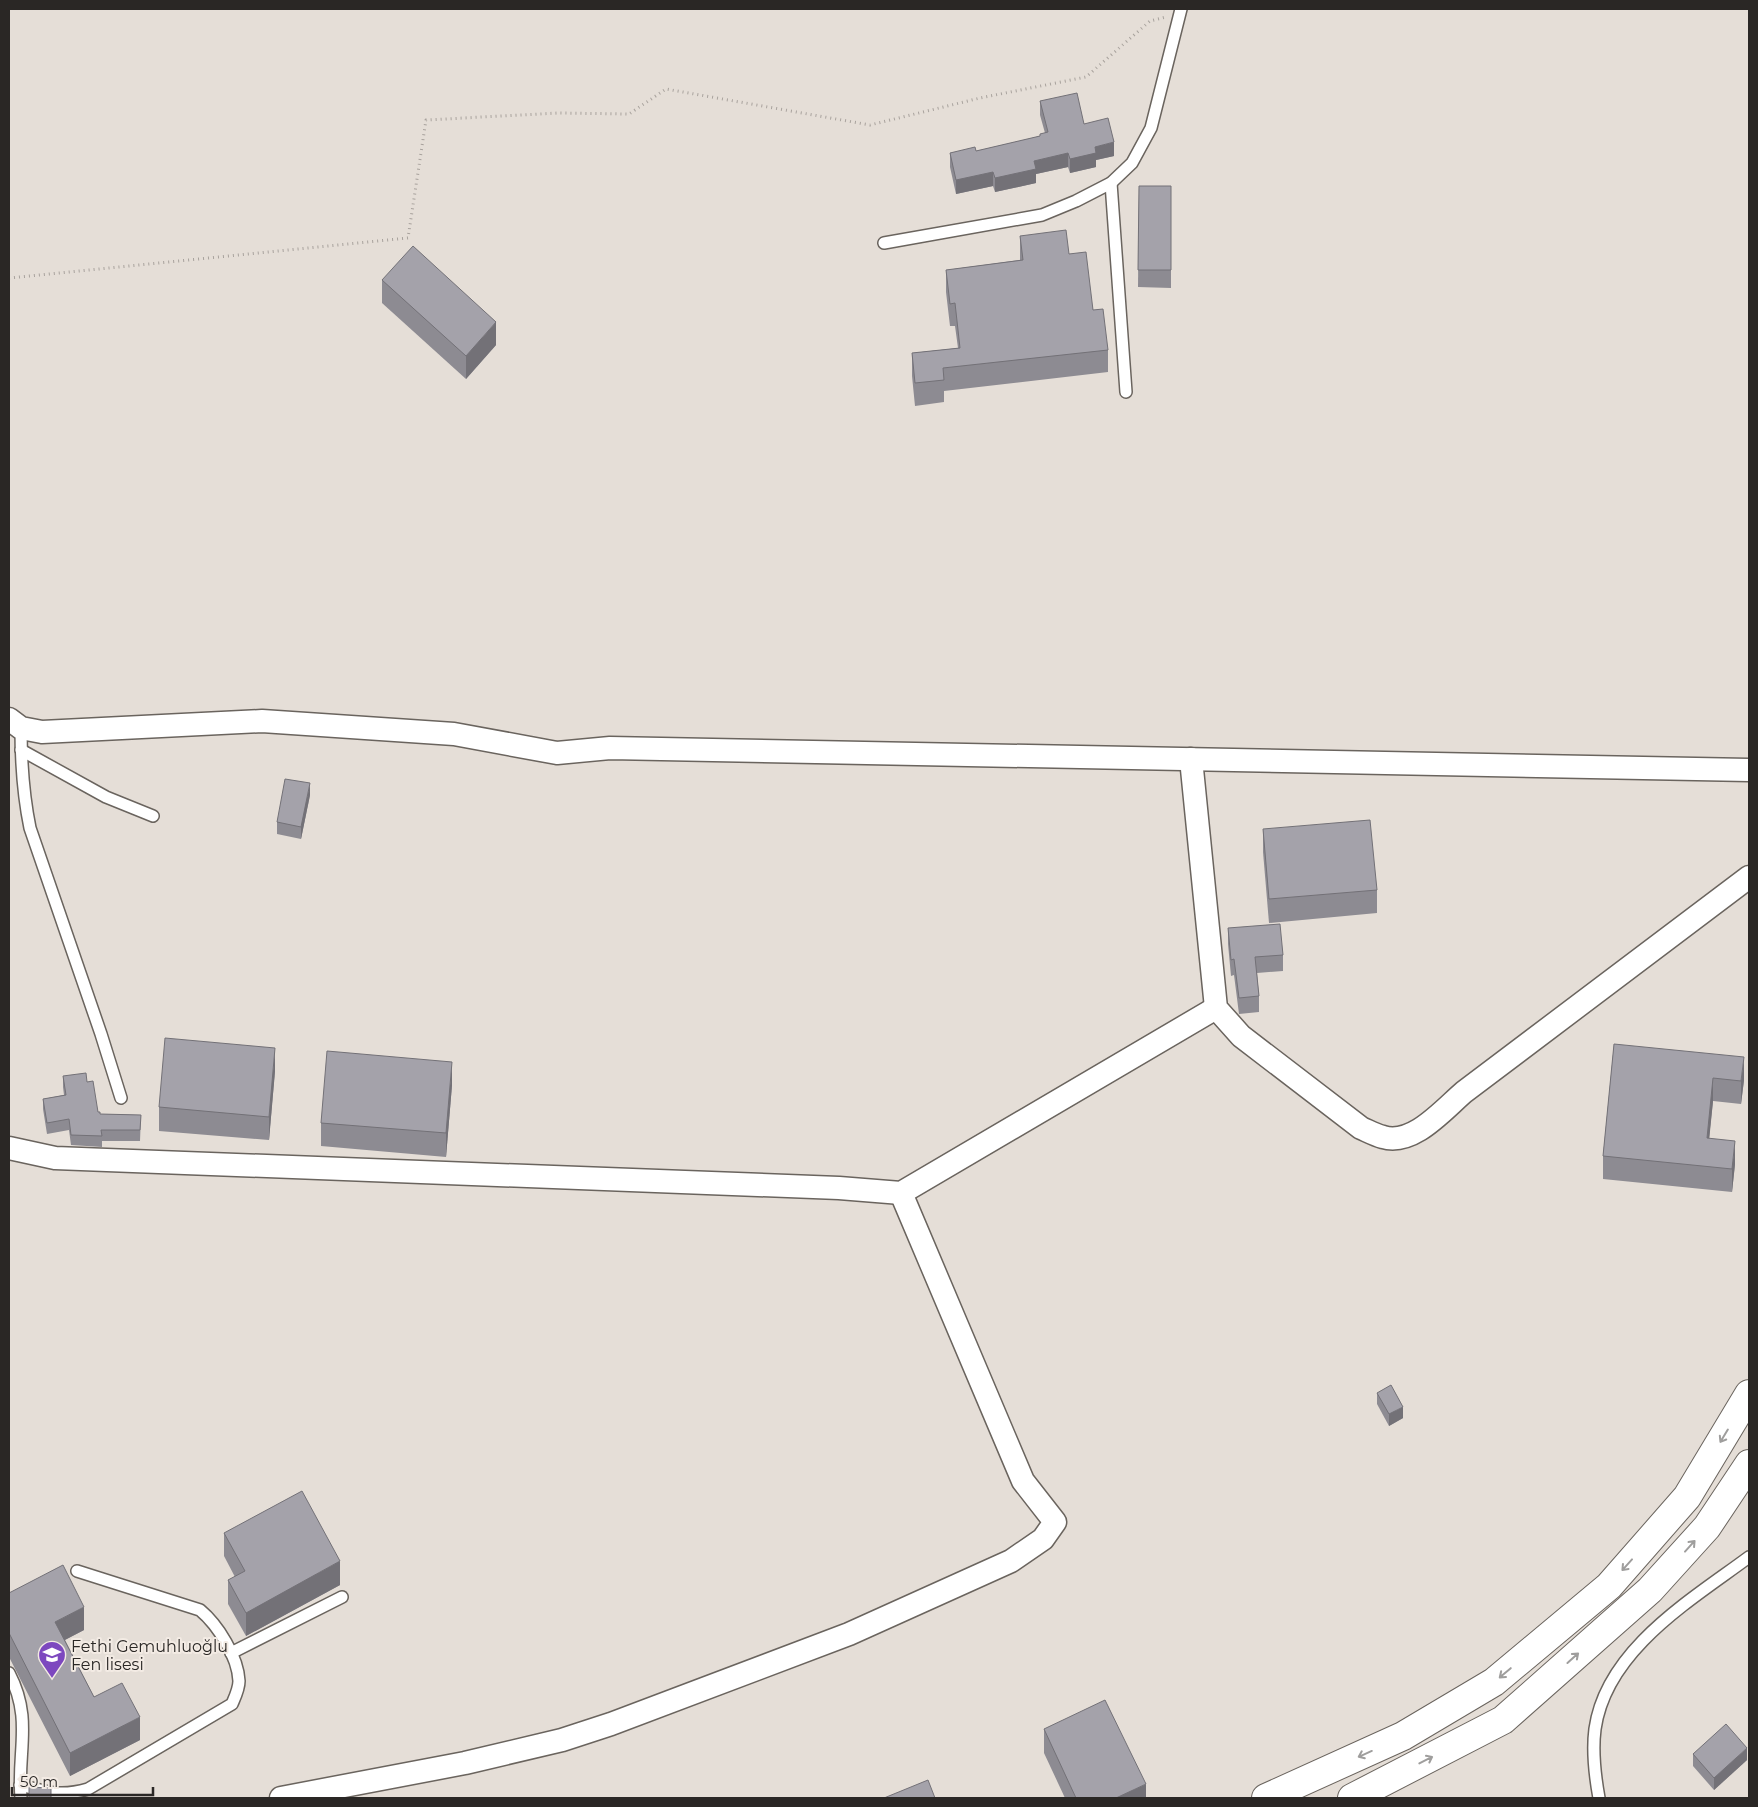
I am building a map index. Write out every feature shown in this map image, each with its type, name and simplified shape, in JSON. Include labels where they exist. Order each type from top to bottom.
[{"type":"main road","points":[[1266,1798],[1403,1736],[1494,1682],[1609,1586],[1687,1498],[1749,1394]]},
{"type":"main road","points":[[1352,1798],[1503,1720],[1650,1590],[1707,1527],[1749,1464]]},
{"type":"street","points":[[17,732],[262,721],[454,734],[557,753],[610,748],[1749,770]]},
{"type":"street","points":[[1191,759],[1216,1008],[1241,1036],[1361,1128],[1384,1138],[1405,1137],[1428,1125],[1464,1092],[1749,876]]},
{"type":"street","points":[[9,1148],[55,1158],[839,1188],[901,1194],[1216,1008]]},
{"type":"street","points":[[281,1798],[465,1763],[562,1740],[611,1724],[849,1634],[1011,1561],[1043,1539],[1055,1522],[1023,1481],[901,1194]]},
{"type":"lane","points":[[884,243],[1042,215],[1076,201],[1111,183],[1132,163],[1151,128],[1181,10]]},
{"type":"lane","points":[[1111,183],[1126,392]]},
{"type":"lane","points":[[17,732],[106,797],[153,816]]},
{"type":"lane","points":[[17,732],[24,800],[30,828],[121,1098]]},
{"type":"lane","points":[[1598,1798],[1594,1766],[1595,1730],[1601,1704],[1614,1677],[1635,1650],[1677,1608],[1749,1557]]},
{"type":"lane","points":[[20,1785],[60,1794],[88,1789],[232,1704],[236,1694],[239,1681],[231,1653],[210,1619],[200,1610],[77,1572]]},
{"type":"lane","points":[[231,1653],[342,1597]]},
{"type":"lane","points":[[9,1673],[18,1695],[24,1728],[20,1785],[21,1798]]},
{"type":"path","points":[[9,278],[408,238],[426,120],[558,113],[629,114],[666,89],[870,125],[980,98],[1086,77],[1150,21],[1181,10]]},
{"type":"building","points":[[1077,93],[1084,124],[1108,118],[1114,142],[1095,147],[1096,153],[1070,159],[1068,153],[1034,161],[1036,169],[995,178],[993,172],[956,180],[950,153],[975,147],[976,151],[1040,136],[1040,134],[1048,132],[1040,101]]},
{"type":"building","points":[[1139,186],[1171,186],[1171,270],[1138,270]]},
{"type":"building","points":[[1066,230],[1069,254],[1086,252],[1093,310],[1103,309],[1108,350],[943,368],[944,380],[915,383],[912,353],[960,348],[955,303],[950,304],[946,270],[1023,260],[1020,236]]},
{"type":"building","points":[[413,246],[496,322],[466,356],[382,280]]},
{"type":"building","points":[[285,779],[310,783],[301,827],[277,822]]},
{"type":"building","points":[[1370,820],[1377,890],[1269,899],[1263,829]]},
{"type":"building","points":[[1280,924],[1283,955],[1255,957],[1259,996],[1239,998],[1234,959],[1231,960],[1228,928]]},
{"type":"building","points":[[165,1038],[275,1048],[269,1117],[159,1107]]},
{"type":"building","points":[[1614,1044],[1744,1057],[1741,1081],[1713,1078],[1707,1138],[1735,1141],[1732,1169],[1603,1156]]},
{"type":"building","points":[[327,1051],[452,1062],[446,1133],[321,1123]]},
{"type":"building","points":[[86,1073],[87,1082],[93,1081],[98,1112],[100,1114],[141,1115],[140,1130],[101,1130],[102,1136],[71,1135],[69,1119],[47,1123],[43,1099],[66,1095],[63,1076]]},
{"type":"building","points":[[1391,1385],[1403,1407],[1389,1414],[1377,1393]]},
{"type":"building","points":[[302,1491],[340,1561],[246,1613],[228,1580],[245,1571],[224,1533]]},
{"type":"building","points":[[63,1565],[84,1607],[55,1622],[94,1697],[122,1683],[140,1717],[70,1753],[9,1633],[9,1593]]},
{"type":"building","points":[[1105,1700],[1146,1784],[1116,1798],[1076,1798],[1044,1729]]},
{"type":"building","points":[[1726,1724],[1747,1748],[1714,1778],[1693,1754]]},
{"type":"building","points":[[928,1780],[935,1798],[884,1798]]},
{"type":"building","points":[[29,1787],[51,1788],[51,1798],[29,1798]]},
{"type":"place","name":"Fethi Gemuhluoğlu Fen lisesi","points":[[52,1679]]}]
